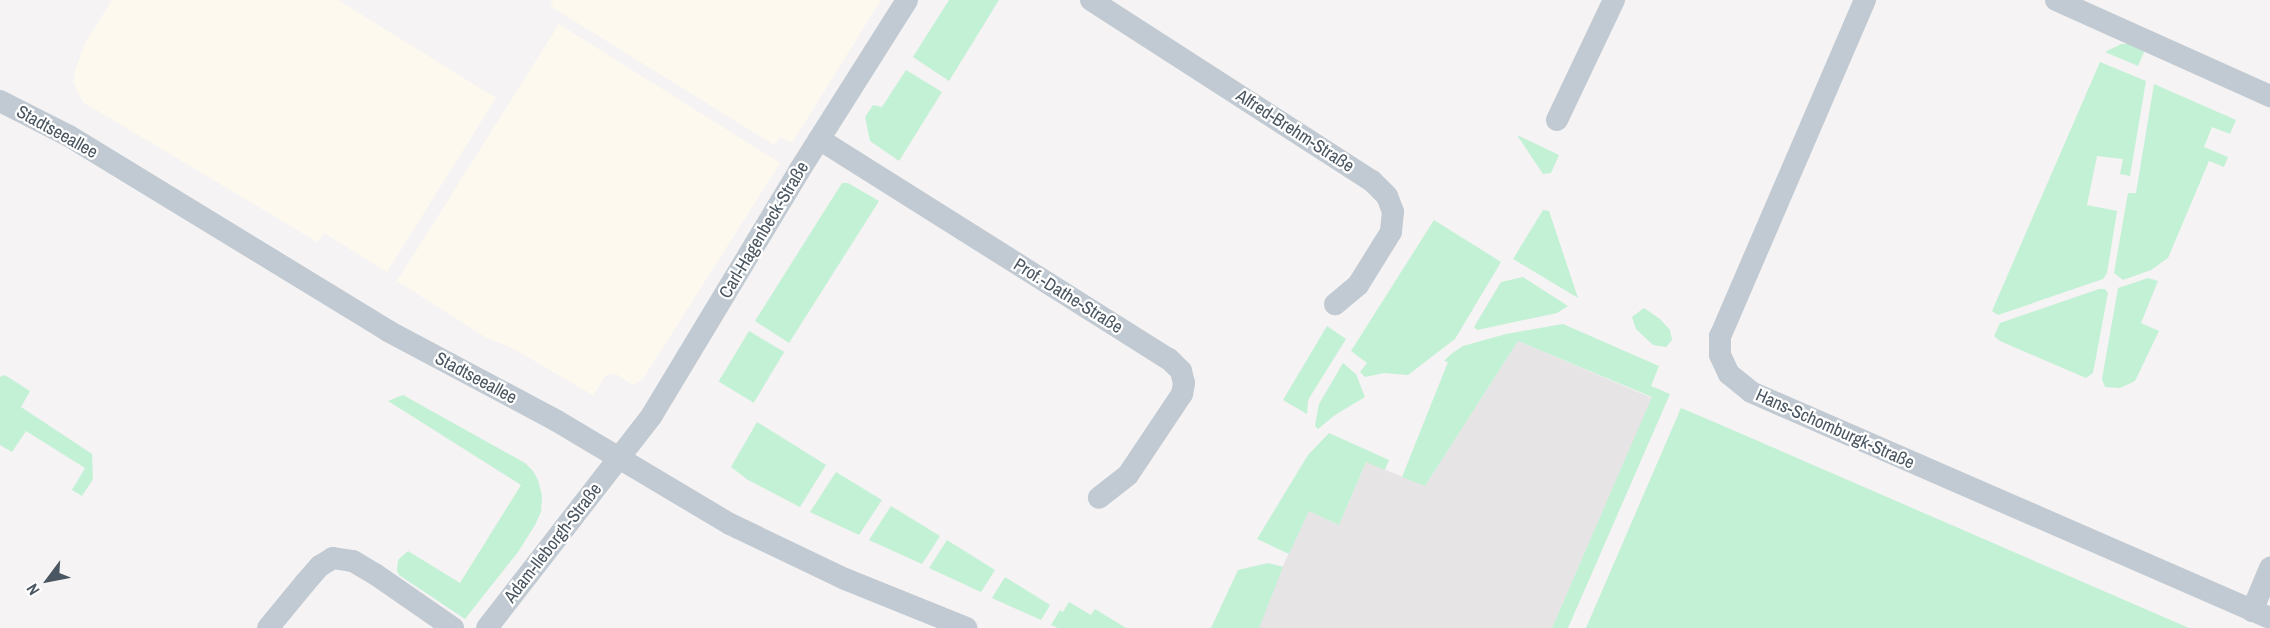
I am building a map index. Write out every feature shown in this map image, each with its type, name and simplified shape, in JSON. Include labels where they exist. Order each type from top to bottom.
[{"type":"street","name":"Carl-Hagenbeck-Straße","points":[[618,458],[652,415],[907,0]]},
{"type":"street","name":"Alfred-Brehm-Straße","points":[[1090,0],[1372,181],[1387,196],[1393,212],[1391,232],[1358,285],[1335,304]]},
{"type":"street","points":[[1557,120],[1614,0]]},
{"type":"street","name":"Hans-Schomburgk-Straße","points":[[1865,0],[1720,336],[1719,355],[1729,374],[1751,392],[2261,615],[2270,568]]},
{"type":"street","points":[[2056,0],[2270,96]]},
{"type":"street","name":"Stadtseeallee","points":[[0,101],[69,136],[380,326],[556,421],[676,494],[784,551],[966,628]]},
{"type":"street","name":"Prof.-Dathe-Straße","points":[[819,140],[1169,359],[1181,371],[1184,383],[1182,393],[1128,475],[1099,498]]},
{"type":"street","name":"Adam-Ileborgh-Straße","points":[[487,628],[618,458]]},
{"type":"street","points":[[268,628],[304,583],[320,566],[333,558],[353,561],[453,628]]},
{"type":"shaded area","points":[[112,0],[338,0],[496,98],[387,272],[324,233],[317,242],[83,102],[73,82],[76,68],[85,43]]},
{"type":"shaded area","points":[[554,0],[881,0],[792,143],[780,137],[774,145],[550,6]]},
{"type":"shaded area","points":[[559,24],[780,163],[643,379],[633,385],[616,374],[606,375],[593,395],[510,347],[485,337],[397,281]]},
{"type":"shaded area","points":[[1518,341],[1652,398],[1552,628],[1219,628],[1281,570],[1309,511],[1339,525],[1366,462],[1425,486]]},
{"type":"green space","points":[[949,0],[999,0],[949,81],[913,57]]},
{"type":"green space","points":[[2121,44],[2130,44],[2145,50],[2138,66],[2105,52]]},
{"type":"green space","points":[[2100,62],[2146,81],[2130,176],[2120,174],[2123,159],[2097,156],[2087,205],[2117,211],[2107,273],[2103,279],[1998,315],[1992,311]]},
{"type":"green space","points":[[906,70],[942,92],[899,161],[870,141],[865,117],[873,105],[882,107]]},
{"type":"green space","points":[[2154,84],[2236,120],[2230,134],[2212,127],[2204,147],[2228,157],[2224,167],[2209,161],[2168,258],[2151,270],[2123,280],[2114,273],[2128,193],[2136,193]]},
{"type":"green space","points":[[1517,135],[1559,155],[1551,173],[1543,174]]},
{"type":"green space","points":[[842,183],[848,183],[879,201],[789,343],[755,321]]},
{"type":"green space","points":[[1543,210],[1549,211],[1578,298],[1513,259]]},
{"type":"green space","points":[[1434,220],[1501,262],[1455,339],[1408,375],[1384,373],[1365,377],[1360,372],[1367,363],[1351,351]]},
{"type":"green space","points":[[1523,277],[1568,306],[1557,313],[1477,330],[1474,327],[1501,282]]},
{"type":"green space","points":[[2148,278],[2158,281],[2141,323],[2159,331],[2135,381],[2120,388],[2105,387],[2102,379],[2118,288]]},
{"type":"green space","points":[[2099,289],[2105,289],[2108,293],[2093,373],[2086,378],[2000,341],[1994,336],[2000,323]]},
{"type":"green space","points":[[1644,308],[1660,319],[1670,330],[1672,340],[1666,347],[1653,345],[1636,329],[1632,317]]},
{"type":"green space","points":[[1563,324],[1659,366],[1651,386],[1670,394],[1568,628],[1552,628],[1652,397],[1518,341],[1425,486],[1402,477],[1448,362],[1444,361],[1451,354],[1463,346],[1506,334]]},
{"type":"green space","points":[[1327,326],[1346,339],[1308,400],[1307,414],[1283,400]]},
{"type":"green space","points":[[749,331],[784,352],[754,403],[719,382]]},
{"type":"green space","points":[[1343,363],[1356,374],[1365,397],[1335,415],[1318,429],[1315,426],[1319,404]]},
{"type":"green space","points":[[5,375],[30,391],[21,407],[92,454],[93,479],[82,496],[72,490],[85,468],[26,431],[12,452],[0,445],[0,377]]},
{"type":"green space","points":[[403,395],[525,463],[538,480],[542,496],[541,512],[535,525],[518,552],[465,619],[399,575],[398,560],[408,551],[460,583],[521,485],[388,401]]},
{"type":"green space","points":[[1681,408],[1714,422],[2189,628],[1586,628]]},
{"type":"green space","points":[[757,422],[826,465],[800,507],[748,480],[731,467]]},
{"type":"green space","points":[[1329,433],[1389,460],[1385,470],[1366,462],[1339,525],[1309,511],[1289,554],[1257,539],[1308,455]]},
{"type":"green space","points":[[836,472],[882,500],[859,535],[810,512]]},
{"type":"green space","points":[[891,506],[940,536],[922,564],[869,540]]},
{"type":"green space","points":[[947,540],[995,570],[981,592],[929,568]]},
{"type":"green space","points":[[1268,563],[1283,567],[1259,628],[1211,628],[1238,570]]},
{"type":"green space","points":[[1005,577],[1050,605],[1041,620],[992,598]]},
{"type":"green space","points":[[1069,602],[1091,615],[1095,609],[1126,628],[1058,628],[1051,625],[1060,610],[1063,612]]}]
